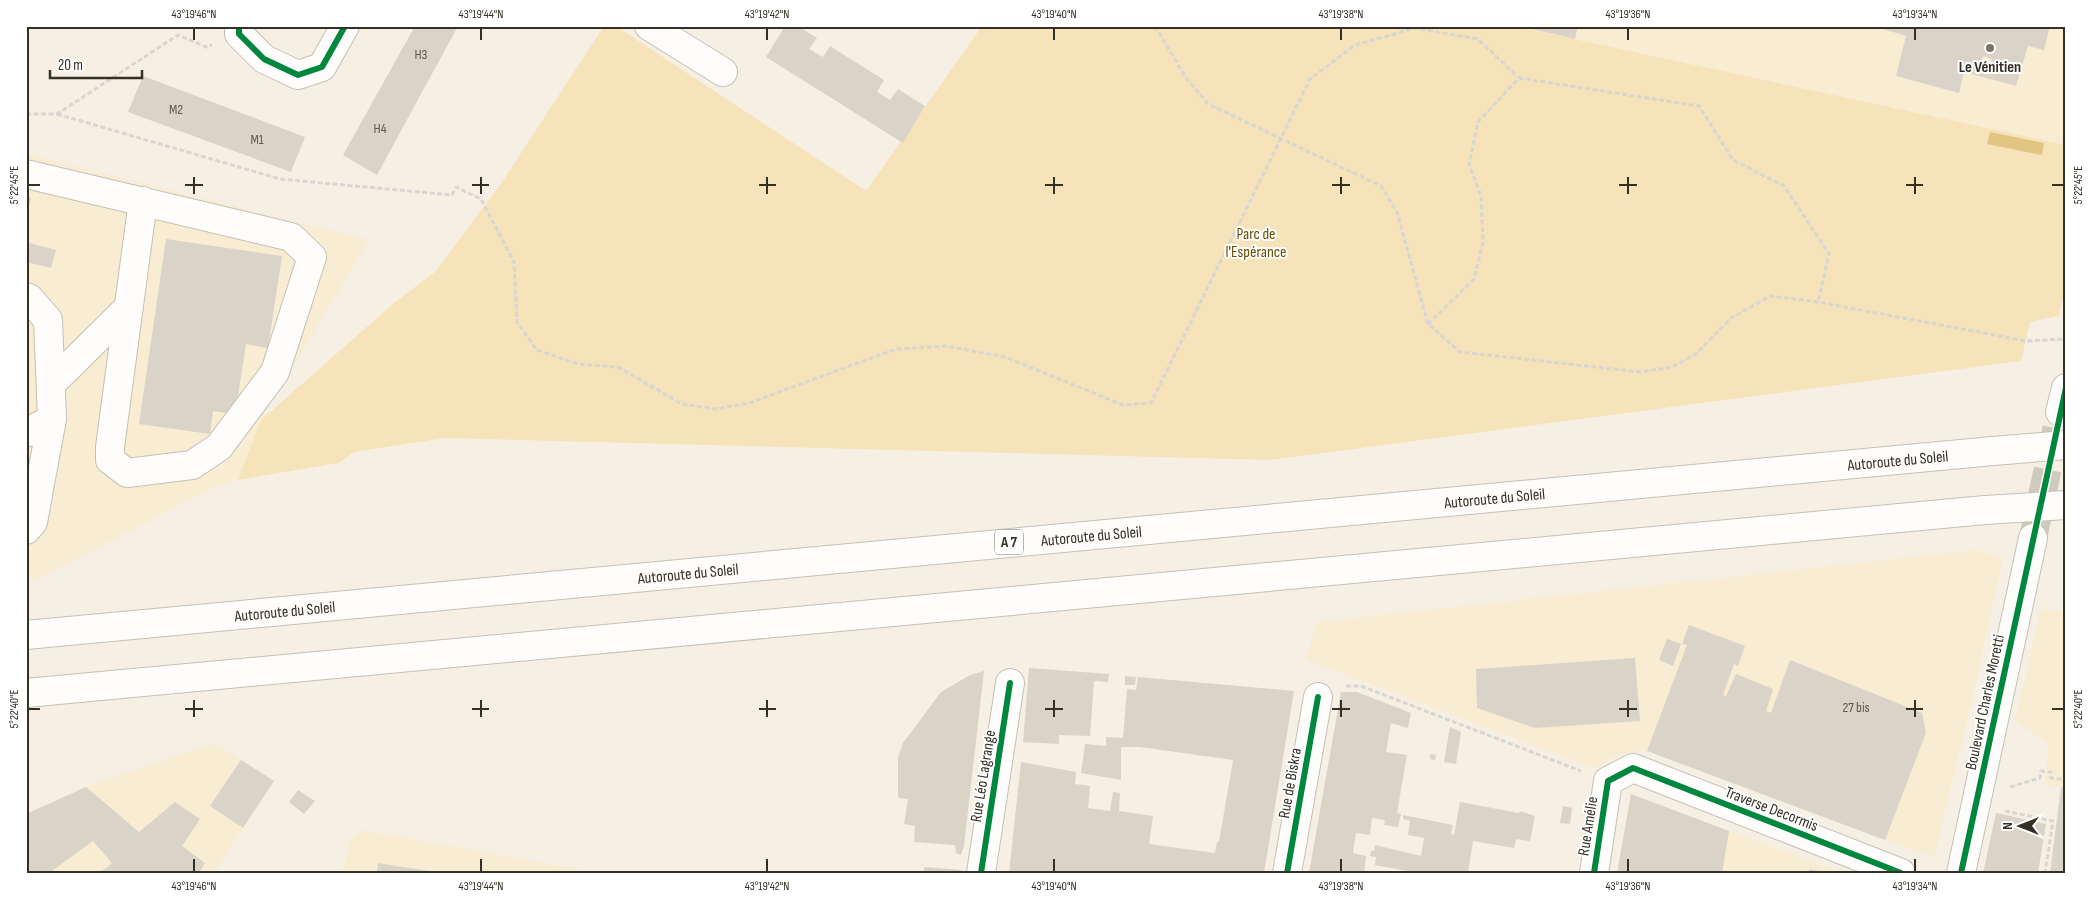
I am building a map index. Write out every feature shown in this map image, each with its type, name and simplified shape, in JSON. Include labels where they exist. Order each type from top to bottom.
[{"type":"main road","points":[[239,30],[264,59],[298,76],[322,67],[345,26]]},
{"type":"main road","points":[[649,26],[723,72]]},
{"type":"main road","points":[[26,174],[143,201],[291,237],[312,257],[275,372],[219,447],[192,465],[127,473],[110,460],[110,447],[143,201]]},
{"type":"main road","points":[[26,297],[48,320],[52,419],[33,522],[26,530]]},
{"type":"main road","points":[[50,384],[130,307]]},
{"type":"main road","points":[[26,432],[52,419]]},
{"type":"main road","name":"Autoroute du Soleil","points":[[26,635],[2066,445]]},
{"type":"main road","points":[[26,693],[1986,510],[2066,505]]},
{"type":"main road","name":"Boulevard Charles Moretti","points":[[1961,873],[2034,538]]},
{"type":"main road","name":"Rue Léo Lagrange","points":[[981,873],[1010,683]]},
{"type":"main road","name":"Rue de Biskra","points":[[1287,873],[1318,697]]},
{"type":"main road","name":"Rue Amélie","points":[[1594,873],[1608,781],[1633,768]]},
{"type":"main road","name":"Traverse Decormis","points":[[1633,768],[1901,873]]},
{"type":"path","points":[[1155,26],[1186,78],[1208,104],[1381,186],[1398,212],[1428,324],[1460,352],[1641,372],[1672,367],[1696,354],[1731,318],[1770,296],[1818,302],[2026,341],[2066,339]]},
{"type":"path","points":[[26,114],[57,114],[280,179],[452,195],[456,187],[480,200],[514,262],[517,322],[537,350],[578,364],[618,367],[682,404],[716,409],[749,403],[896,349],[946,346],[1005,357],[1123,405],[1151,403],[1310,79],[1355,45],[1415,28],[1478,38],[1519,78],[1699,106],[1732,160],[1784,186],[1828,254],[1818,302]]},
{"type":"path","points":[[57,114],[178,35],[206,47],[239,30]]},
{"type":"path","points":[[1428,324],[1474,279],[1483,242],[1481,196],[1469,164],[1478,122],[1519,78]]},
{"type":"path","points":[[1343,686],[1361,686],[1608,781]]},
{"type":"path","points":[[2008,788],[2040,778],[2041,771],[2051,772],[2050,778],[2066,780]]},
{"type":"path","points":[[1998,809],[2053,821],[2044,873]]},
{"type":"shaded area","points":[[1513,26],[2066,26],[2066,145],[1575,39]]},
{"type":"shaded area","points":[[1990,132],[2044,143],[2042,155],[1987,144]]},
{"type":"shaded area","points":[[26,154],[369,240],[261,420],[238,480],[216,486],[40,578],[26,579]]},
{"type":"shaded area","points":[[1977,550],[2003,558],[1974,692],[1934,858],[1647,751],[1621,754],[1594,768],[1306,660],[1317,622]]},
{"type":"shaded area","points":[[2041,609],[2066,612],[2066,787],[2045,786],[2048,744],[2015,720]]},
{"type":"shaded area","points":[[215,743],[274,781],[214,873],[26,873],[86,787]]},
{"type":"shaded area","points":[[1631,794],[1841,873],[1617,873]]},
{"type":"shaded area","points":[[362,830],[599,873],[342,873],[351,839]]},
{"type":"green space","name":"Parc de l'Espérance","points":[[604,26],[616,26],[866,191],[982,26],[1514,26],[2066,145],[2066,284],[2059,316],[2030,322],[2021,361],[1270,460],[445,438],[354,452],[339,463],[238,480],[261,420],[394,303],[436,271],[502,182]]},
{"type":"building","points":[[415,26],[458,26],[377,175],[343,155]]},
{"type":"building","points":[[785,26],[798,26],[817,38],[809,49],[823,57],[830,46],[884,80],[877,92],[890,100],[898,89],[925,106],[903,143],[766,57]]},
{"type":"building","points":[[1519,26],[1578,26],[1575,39]]},
{"type":"building","points":[[1874,26],[2050,26],[2044,50],[2028,46],[2016,86],[1964,72],[1959,93],[1896,76],[1906,36]],"holes":[[[1983,56],[1992,59],[1989,68],[1980,66]]]},
{"type":"building","points":[[143,76],[305,137],[291,172],[128,112]]},
{"type":"building","points":[[26,197],[31,198],[27,215],[26,214]]},
{"type":"building","points":[[166,239],[282,256],[268,348],[246,344],[235,414],[213,411],[210,434],[139,424]]},
{"type":"building","points":[[26,242],[56,250],[51,268],[26,262]]},
{"type":"building","points":[[1689,625],[1745,646],[1738,666],[1734,664],[1723,695],[1726,696],[1736,674],[1773,689],[1766,711],[1771,713],[1790,660],[1922,713],[1926,733],[1885,840],[1647,751],[1687,645],[1682,644]]},
{"type":"building","points":[[1667,639],[1681,644],[1673,666],[1659,660]]},
{"type":"building","points":[[1635,658],[1640,721],[1535,728],[1477,708],[1476,669]]},
{"type":"building","points":[[1029,668],[1109,674],[1108,682],[1094,681],[1090,736],[1059,735],[1059,744],[1023,742]]},
{"type":"building","points":[[984,671],[964,846],[961,855],[956,853],[955,845],[914,842],[915,826],[904,824],[908,799],[898,798],[898,757],[903,743],[941,692],[970,675]]},
{"type":"building","points":[[1125,676],[1136,677],[1135,685],[1125,685]]},
{"type":"building","points":[[1138,677],[1294,691],[1264,873],[1009,873],[1021,762],[1076,772],[1075,784],[1090,786],[1088,808],[1110,811],[1113,792],[1120,793],[1119,811],[1153,816],[1149,844],[1215,853],[1217,842],[1219,842],[1233,760],[1140,747],[1121,747],[1121,780],[1081,773],[1085,744],[1106,746],[1106,737],[1123,738],[1127,689],[1136,690]]},
{"type":"building","points":[[1341,692],[1357,692],[1411,713],[1408,728],[1391,723],[1386,752],[1407,755],[1397,813],[1401,814],[1398,827],[1384,825],[1385,820],[1372,818],[1370,835],[1356,833],[1353,853],[1366,856],[1364,873],[1309,873]]},
{"type":"building","points":[[1450,727],[1461,732],[1456,764],[1444,762]]},
{"type":"building","points":[[1430,754],[1436,755],[1435,760],[1430,759]]},
{"type":"building","points":[[241,760],[274,781],[243,828],[210,806]]},
{"type":"building","points":[[86,787],[139,832],[175,802],[200,819],[182,846],[205,863],[199,873],[100,873],[112,863],[93,841],[49,873],[26,873],[26,814]]},
{"type":"building","points":[[2061,787],[2066,788],[2066,873],[2050,873]]},
{"type":"building","points":[[298,790],[315,801],[304,814],[289,802]]},
{"type":"building","points":[[1631,794],[1729,831],[1722,873],[1617,873]]},
{"type":"building","points":[[1460,802],[1519,813],[1520,811],[1535,816],[1530,841],[1516,839],[1514,848],[1473,841],[1468,873],[1418,873],[1375,865],[1376,857],[1370,856],[1371,851],[1374,851],[1375,845],[1421,856],[1424,838],[1408,835],[1410,821],[1403,819],[1403,815],[1453,825],[1451,834],[1454,835]]},
{"type":"building","points":[[1563,806],[1572,808],[1570,824],[1560,823]]},
{"type":"building","points":[[1996,813],[2046,824],[2038,873],[1983,873]]},
{"type":"building","points":[[378,863],[435,872],[435,873],[377,873]]},
{"type":"building","points":[[924,867],[962,870],[961,873],[924,873]]},
{"type":"building","points":[[1809,869],[1823,872],[1823,873],[1809,873]]},
{"type":"tunnel","points":[[2033,538],[2060,412]]},
{"type":"cycle path","points":[[239,26],[239,34],[264,59],[298,75],[322,67],[345,26]]},
{"type":"cycle path","points":[[1961,873],[2066,388]]},
{"type":"cycle path","points":[[981,873],[1010,683]]},
{"type":"cycle path","points":[[1287,873],[1318,697]]},
{"type":"cycle path","points":[[1594,873],[1608,781],[1633,768],[1901,873]]},
{"type":"place","name":"Le Vénitien","points":[[1990,48]]}]
